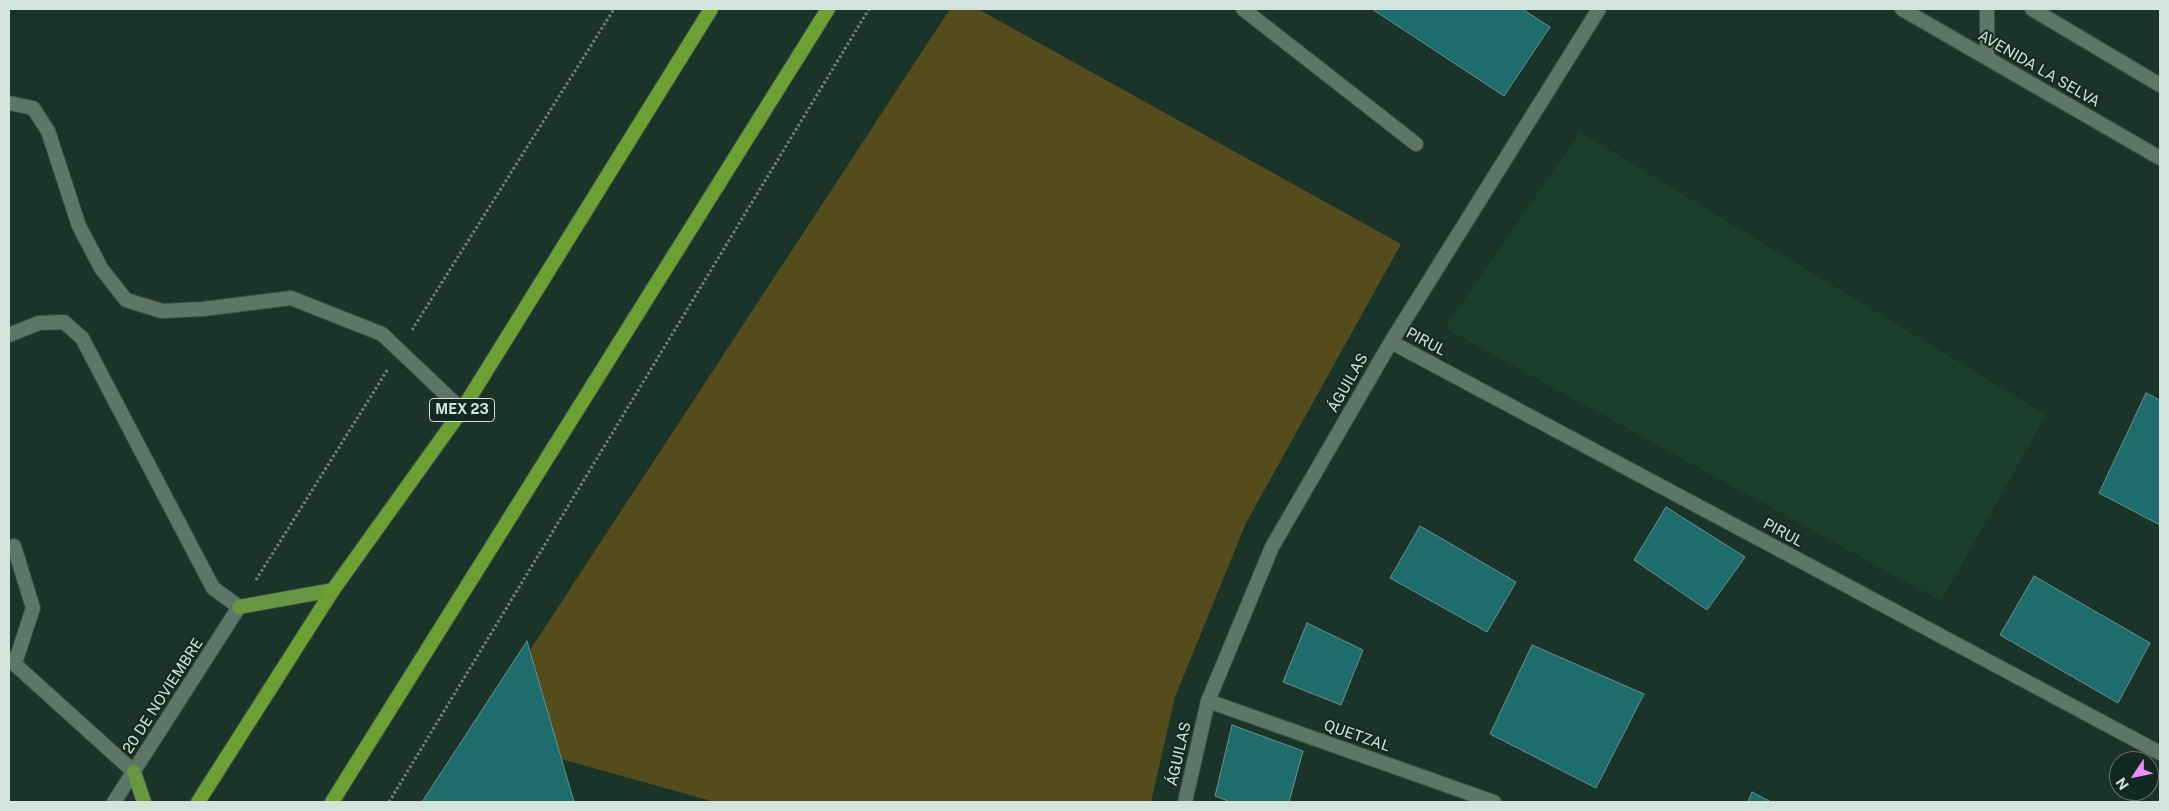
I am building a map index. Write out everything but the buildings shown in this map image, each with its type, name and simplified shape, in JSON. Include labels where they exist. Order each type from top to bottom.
[{"type":"highway","name":"MEX 23","points":[[198,802],[333,590],[462,410],[711,9]]},
{"type":"highway","points":[[332,802],[828,9]]},
{"type":"main road","points":[[239,608],[333,590]]},
{"type":"main road","points":[[134,772],[144,802]]},
{"type":"street","points":[[1243,9],[1416,144]]},
{"type":"street","name":"ÁGUILAS","points":[[1185,802],[1208,701],[1272,547],[1390,342],[1599,9]]},
{"type":"street","name":"AVENIDA LA SELVA","points":[[1902,9],[2160,158]]},
{"type":"street","points":[[1987,9],[1988,58]]},
{"type":"street","points":[[2032,9],[2160,85]]},
{"type":"street","points":[[9,103],[33,108],[48,131],[79,226],[101,268],[126,300],[162,311],[203,309],[291,298],[382,334],[462,410]]},
{"type":"street","points":[[9,336],[40,323],[64,322],[82,338],[213,588],[239,608]]},
{"type":"street","name":"PIRUL","points":[[1390,342],[2160,753]]},
{"type":"street","points":[[14,546],[33,608],[12,661],[134,772]]},
{"type":"street","name":"20 DE NOVIEMBRE","points":[[114,802],[239,608]]},
{"type":"street","name":"QUETZAL","points":[[1208,701],[1494,802]]},
{"type":"path","points":[[239,608],[614,9]]},
{"type":"path","points":[[389,802],[869,9]]},
{"type":"shaded area","points":[[950,9],[978,9],[1401,244],[1246,523],[1175,697],[1151,802],[715,802],[561,759],[530,650]]},
{"type":"shaded area","points":[[1580,132],[2046,415],[1941,601],[1445,328]]}]
